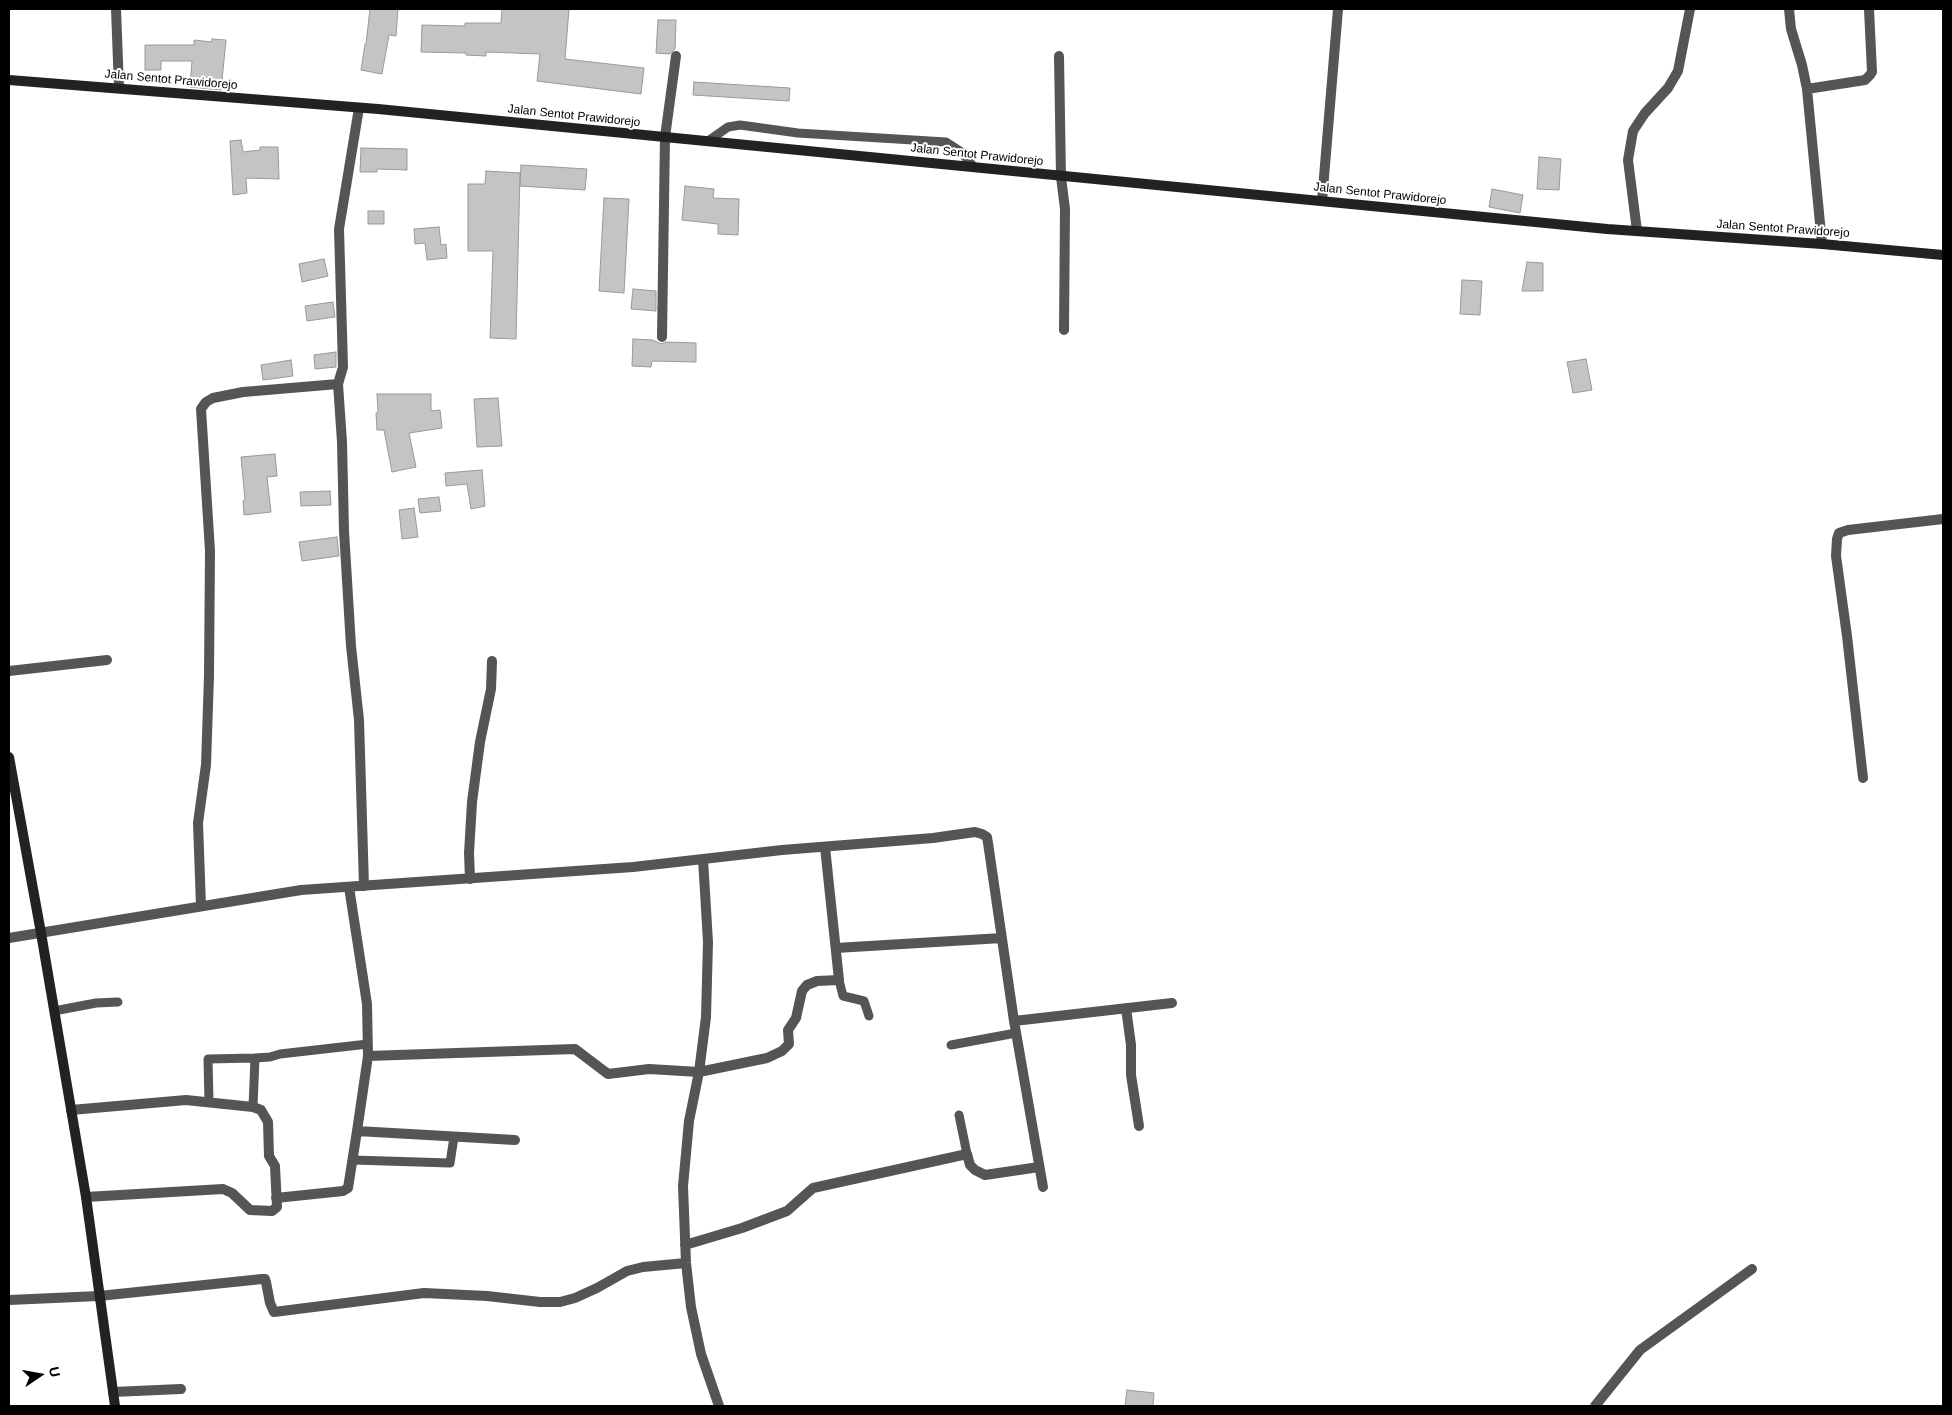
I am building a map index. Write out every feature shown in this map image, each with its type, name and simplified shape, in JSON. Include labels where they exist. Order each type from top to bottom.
[{"type":"main road","name":"Jalan Sentot Prawidorejo","points":[[9,80],[359,108],[1636,231],[1822,244],[1943,255]]},
{"type":"main road","points":[[9,757],[86,1197],[98,1296],[113,1392],[113,1406]]},
{"type":"street","points":[[116,9],[119,88]]},
{"type":"street","points":[[1322,201],[1338,9]]},
{"type":"street","points":[[1636,231],[1628,160],[1633,131],[1645,112],[1668,88],[1678,71],[1690,9]]},
{"type":"street","points":[[1790,9],[1791,29],[1807,89],[1822,244]]},
{"type":"street","points":[[1807,89],[1865,80],[1870,75],[1872,72],[1869,9]]},
{"type":"street","points":[[662,337],[665,137],[676,56]]},
{"type":"street","points":[[1059,56],[1060,177],[1065,209],[1064,330]]},
{"type":"street","points":[[359,108],[339,229],[342,367],[338,384],[351,646],[359,720],[364,886]]},
{"type":"street","points":[[201,906],[198,822],[206,765],[210,552],[201,409],[206,402],[213,398],[243,392],[338,384]]},
{"type":"street","points":[[1863,778],[1836,556],[1837,539],[1839,533],[1848,530],[1943,518]]},
{"type":"street","points":[[9,671],[107,660]]},
{"type":"street","points":[[470,879],[468,853],[472,802],[480,742],[491,689],[492,661]]},
{"type":"street","points":[[9,938],[300,890],[634,867],[933,838],[975,832],[987,837],[1014,1021],[1043,1188]]},
{"type":"street","points":[[368,1056],[575,1049],[608,1074],[649,1069],[700,1072],[766,1058],[782,1051],[789,1044],[788,1030],[796,1018],[802,991],[807,985],[817,981],[839,980],[825,847]]},
{"type":"street","points":[[703,859],[708,942],[706,1017],[700,1072],[689,1121],[683,1186],[686,1263],[691,1307],[701,1354],[719,1406]]},
{"type":"street","points":[[276,1198],[343,1191],[348,1188],[350,1182],[368,1056],[368,1044],[367,1004],[349,887]]},
{"type":"street","points":[[836,948],[1002,938]]},
{"type":"street","points":[[1014,1021],[1172,1003]]},
{"type":"street","points":[[1126,1008],[1131,1045],[1131,1075],[1139,1126]]},
{"type":"street","points":[[71,1110],[186,1100],[253,1106],[261,1110],[268,1122],[269,1156],[275,1164],[276,1207],[272,1210],[250,1210],[232,1193],[223,1189],[86,1197]]},
{"type":"street","points":[[357,1131],[515,1140]]},
{"type":"street","points":[[685,1245],[742,1228],[787,1211],[813,1188],[967,1154],[970,1165],[985,1175],[1039,1167]]},
{"type":"street","points":[[9,1300],[98,1296],[265,1279],[274,1312],[424,1293],[560,1302],[575,1298],[597,1288],[628,1271],[642,1267],[686,1263]]},
{"type":"street","points":[[1595,1406],[1640,1350],[1752,1269]]},
{"type":"street","points":[[113,1392],[181,1389]]},
{"type":"lane","points":[[708,141],[728,127],[740,126],[798,133],[946,142],[960,150],[974,167]]},
{"type":"lane","points":[[839,980],[843,996],[864,1002],[869,1016]]},
{"type":"lane","points":[[54,1011],[96,1003],[118,1002]]},
{"type":"lane","points":[[951,1045],[1016,1033]]},
{"type":"lane","points":[[209,1102],[208,1059],[270,1057],[280,1054],[368,1044]]},
{"type":"lane","points":[[253,1106],[255,1058]]},
{"type":"lane","points":[[959,1115],[967,1154]]},
{"type":"lane","points":[[353,1160],[450,1163],[454,1137]]},
{"type":"building","points":[[370,9],[398,9],[396,36],[389,35],[382,74],[361,70]]},
{"type":"building","points":[[502,9],[569,9],[565,59],[644,68],[641,94],[537,81],[540,54],[486,52],[486,56],[466,55],[466,53],[421,52],[422,25],[465,26],[465,23],[501,23]]},
{"type":"building","points":[[658,20],[676,20],[675,49],[670,54],[656,53]]},
{"type":"building","points":[[212,39],[226,40],[221,90],[190,87],[192,61],[161,61],[161,70],[145,70],[145,45],[194,45],[194,40],[212,42]]},
{"type":"building","points":[[694,82],[790,88],[789,101],[693,95]]},
{"type":"building","points":[[241,140],[243,152],[260,150],[260,147],[278,147],[279,179],[246,178],[247,193],[233,195],[230,141]]},
{"type":"building","points":[[361,148],[407,149],[407,170],[377,169],[377,172],[360,172]]},
{"type":"building","points":[[1539,157],[1561,159],[1559,190],[1537,189]]},
{"type":"building","points":[[521,165],[587,169],[585,190],[520,186]]},
{"type":"building","points":[[486,171],[520,173],[516,339],[490,338],[493,251],[468,251],[468,184],[485,184]]},
{"type":"building","points":[[685,186],[714,189],[713,198],[739,199],[738,235],[718,234],[718,224],[682,220]]},
{"type":"building","points":[[1492,189],[1523,195],[1520,213],[1489,207]]},
{"type":"building","points":[[604,198],[629,199],[624,293],[599,291]]},
{"type":"building","points":[[368,211],[384,211],[384,224],[368,224]]},
{"type":"building","points":[[439,227],[441,245],[446,244],[447,258],[427,260],[425,243],[415,244],[414,229]]},
{"type":"building","points":[[324,259],[328,276],[302,282],[299,264]]},
{"type":"building","points":[[1527,262],[1543,263],[1543,291],[1522,291]]},
{"type":"building","points":[[1462,280],[1482,281],[1480,315],[1460,314]]},
{"type":"building","points":[[633,289],[656,291],[656,311],[631,309]]},
{"type":"building","points":[[333,302],[335,317],[307,321],[305,306]]},
{"type":"building","points":[[633,339],[653,340],[661,344],[666,342],[696,343],[696,362],[652,361],[651,367],[632,366]]},
{"type":"building","points":[[336,352],[336,367],[315,369],[314,355]]},
{"type":"building","points":[[1586,359],[1592,390],[1573,393],[1567,362]]},
{"type":"building","points":[[291,360],[293,376],[263,380],[261,365]]},
{"type":"building","points":[[377,394],[431,394],[431,411],[440,410],[442,428],[409,433],[416,467],[392,472],[384,430],[377,430]]},
{"type":"building","points":[[498,398],[502,446],[477,447],[474,399]]},
{"type":"building","points":[[275,454],[277,476],[267,477],[271,512],[244,515],[243,501],[245,500],[241,457]]},
{"type":"building","points":[[482,470],[485,506],[471,509],[467,484],[446,486],[445,473]]},
{"type":"building","points":[[330,491],[331,505],[301,506],[300,492]]},
{"type":"building","points":[[439,497],[441,511],[420,513],[418,499]]},
{"type":"building","points":[[414,508],[418,537],[402,539],[399,510]]},
{"type":"building","points":[[337,537],[339,556],[302,561],[299,542]]},
{"type":"building","points":[[1127,1390],[1154,1393],[1153,1406],[1125,1406]]}]
